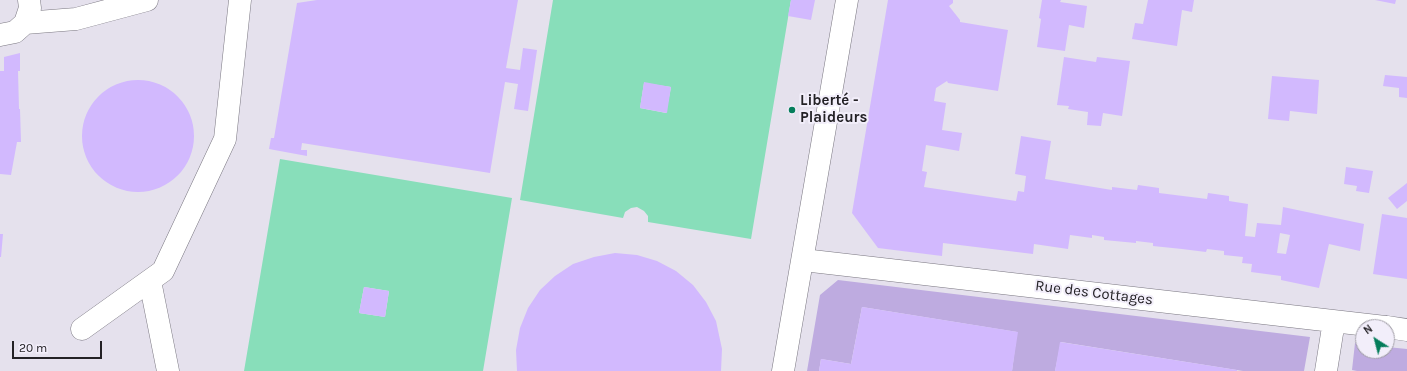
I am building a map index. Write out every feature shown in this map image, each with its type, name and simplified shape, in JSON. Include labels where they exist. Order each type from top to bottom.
[{"type":"street","points":[[0,35],[15,32],[25,23],[30,8],[29,0]]},
{"type":"street","points":[[25,23],[76,19],[147,0]]},
{"type":"street","points":[[82,329],[163,271],[225,139],[240,0]]},
{"type":"street","points":[[782,371],[803,260],[847,0]]},
{"type":"street","name":"Rue des Cottages","points":[[803,260],[1355,323]]},
{"type":"street","points":[[150,281],[168,371]]},
{"type":"street","points":[[1326,371],[1334,321]]},
{"type":"street","name":"Rue des Cottages","points":[[1395,328],[1407,330]]},
{"type":"shaded area","points":[[553,0],[791,0],[751,239],[648,222],[648,216],[644,211],[637,207],[631,208],[625,212],[623,218],[520,200]],"holes":[[[644,83],[671,87],[666,113],[640,108]]]},
{"type":"shaded area","points":[[280,159],[512,198],[483,371],[244,371]],"holes":[[[364,287],[389,291],[385,317],[359,313]]]},
{"type":"shaded area","points":[[838,280],[1310,337],[1304,371],[1243,371],[1061,342],[1055,371],[1012,371],[1017,332],[862,307],[851,364],[821,359],[819,371],[807,371],[820,295]]},
{"type":"shaded area","points":[[1355,343],[1355,359],[1395,359],[1395,348],[1407,349],[1407,371],[1352,370]]},
{"type":"building","points":[[317,0],[518,0],[506,68],[520,70],[523,48],[537,50],[528,111],[514,109],[518,84],[505,82],[490,173],[302,143],[301,150],[307,150],[307,156],[269,149],[271,138],[274,138],[297,3]]},
{"type":"building","points":[[791,0],[815,0],[811,20],[788,16]]},
{"type":"building","points":[[888,0],[953,0],[953,3],[949,6],[960,22],[1008,30],[998,91],[948,83],[947,81],[936,88],[934,101],[946,103],[942,130],[962,133],[959,151],[926,145],[922,171],[927,172],[924,187],[1016,201],[1018,191],[1024,192],[1026,176],[1015,174],[1021,136],[1051,141],[1045,179],[1112,190],[1112,187],[1137,190],[1138,185],[1159,188],[1159,193],[1207,199],[1208,193],[1229,196],[1229,201],[1248,204],[1245,236],[1255,237],[1257,223],[1281,225],[1283,207],[1364,224],[1360,251],[1329,244],[1319,288],[1281,280],[1281,276],[1251,272],[1252,264],[1242,263],[1243,257],[1224,255],[1224,251],[1207,249],[1206,252],[1153,246],[1153,243],[1104,240],[1104,237],[1092,235],[1092,238],[1070,235],[1068,249],[1034,244],[1033,254],[943,243],[942,256],[878,248],[852,213]],"holes":[[[1280,233],[1290,235],[1286,254],[1277,253]]]},
{"type":"building","points":[[1042,0],[1061,0],[1060,2],[1087,6],[1084,28],[1069,25],[1065,51],[1037,47]]},
{"type":"building","points":[[1148,0],[1194,0],[1192,12],[1182,10],[1177,46],[1132,39],[1135,23],[1143,24]]},
{"type":"building","points":[[1375,0],[1396,0],[1395,4]]},
{"type":"building","points":[[20,53],[20,71],[18,71],[21,142],[17,142],[11,175],[0,174],[0,71],[4,71],[4,57]]},
{"type":"building","points":[[1064,57],[1096,62],[1097,57],[1130,61],[1122,116],[1103,113],[1101,126],[1087,125],[1088,112],[1068,109],[1069,106],[1057,105]]},
{"type":"building","points":[[1385,75],[1407,77],[1407,98],[1399,97],[1399,88],[1383,86]]},
{"type":"building","points":[[1272,76],[1319,80],[1317,114],[1290,111],[1289,121],[1268,119]]},
{"type":"building","points":[[138,80],[160,84],[178,96],[190,114],[194,136],[190,158],[178,176],[160,188],[138,192],[116,188],[98,176],[86,158],[82,136],[86,114],[98,96],[116,84]]},
{"type":"building","points":[[644,82],[671,87],[667,113],[640,108]]},
{"type":"building","points":[[1346,167],[1373,171],[1369,193],[1356,191],[1357,186],[1344,184]]},
{"type":"building","points":[[1407,183],[1407,201],[1397,209],[1388,198]]},
{"type":"building","points":[[1382,214],[1407,218],[1407,279],[1373,274]]},
{"type":"building","points":[[0,234],[3,234],[1,257],[0,257]]},
{"type":"building","points":[[615,253],[637,255],[657,261],[676,271],[693,285],[706,302],[716,321],[722,349],[721,371],[517,371],[516,350],[520,328],[528,308],[540,290],[555,276],[573,264],[594,257]]},
{"type":"building","points":[[364,287],[389,291],[385,317],[359,313]]},
{"type":"building","points":[[862,307],[1018,332],[1012,371],[819,371],[821,359],[851,364]]},
{"type":"building","points":[[1060,342],[1237,370],[1237,371],[1055,371]]},
{"type":"place","name":"Liberté - Plaideurs","points":[[792,110]]}]
